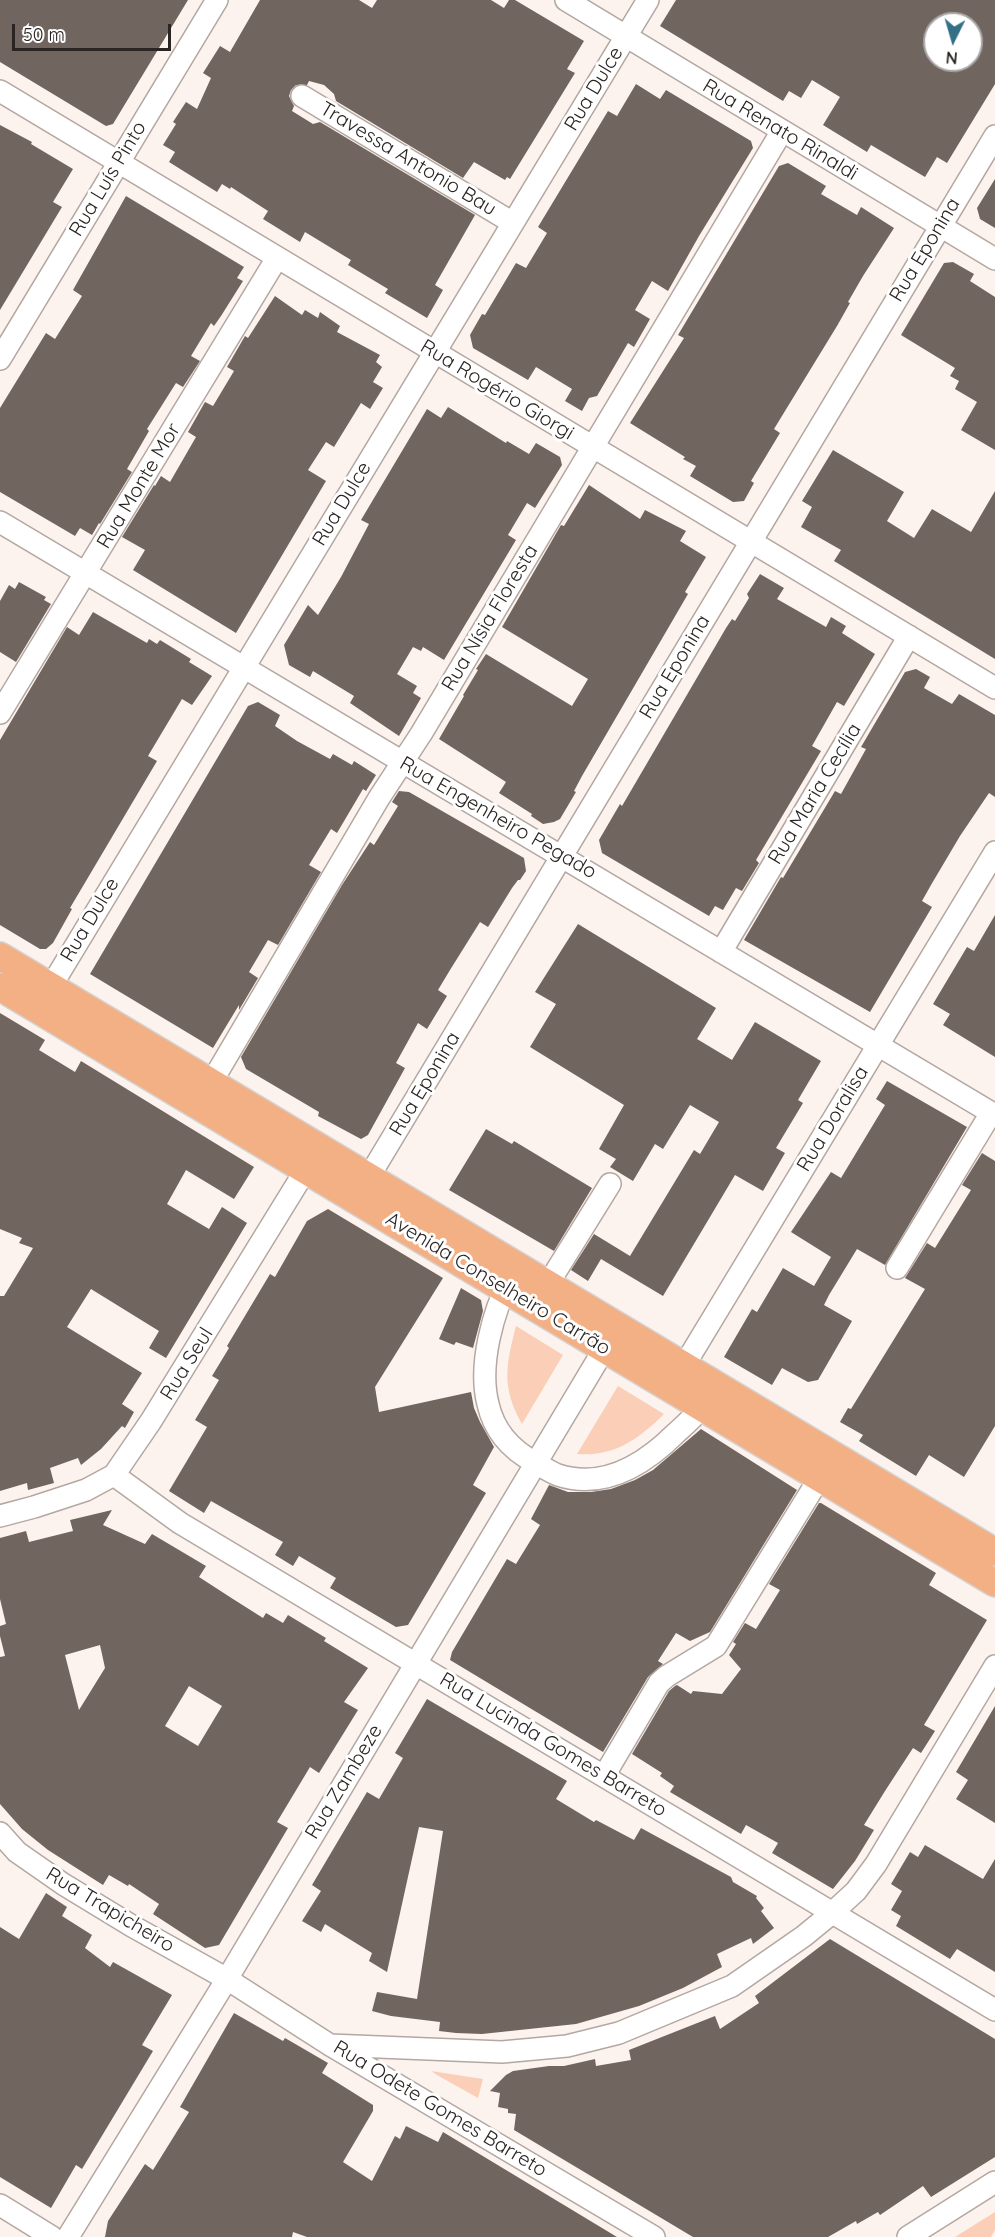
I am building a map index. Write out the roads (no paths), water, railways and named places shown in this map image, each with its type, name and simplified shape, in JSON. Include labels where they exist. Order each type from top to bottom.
[{"type":"main road","name":"Avenida Conselheiro Carrão","points":[[0,956],[44,998],[710,1396],[995,1552]]},
{"type":"main road","name":"Avenida Conselheiro Carrão","points":[[0,987],[44,998]]},
{"type":"main road","name":"Avenida Conselheiro Carrão","points":[[511,1277],[548,1284],[611,1337]]},
{"type":"main road","name":"Avenida Conselheiro Carrão","points":[[710,1396],[819,1477],[993,1578]]},
{"type":"street","name":"Rua Luís Pinto","points":[[0,359],[217,0]]},
{"type":"street","name":"Rua Renato Rinaldi","points":[[566,0],[995,259]]},
{"type":"street","name":"Rua Dulce","points":[[44,998],[648,0]]},
{"type":"street","name":"Rua Rogério Giorgi","points":[[0,91],[995,688]]},
{"type":"street","name":"Travessa Antonio Bau","points":[[302,96],[513,223]]},
{"type":"street","name":"Rua Nísia Floresta","points":[[205,1094],[379,798],[403,762],[782,131]]},
{"type":"street","name":"Rua Eponina","points":[[363,1188],[995,136]]},
{"type":"street","name":"Rua Monte Mor","points":[[0,713],[277,258]]},
{"type":"street","name":"Rua Engenheiro Pegado","points":[[0,522],[993,1114]]},
{"type":"street","name":"Rua Maria Cecília","points":[[721,952],[909,636]]},
{"type":"street","name":"Rua Doralisa","points":[[678,1377],[995,852]]},
{"type":"street","points":[[897,1268],[993,1114]]},
{"type":"street","name":"Rua Seul","points":[[0,1516],[86,1490],[114,1475],[151,1421],[313,1158]]},
{"type":"street","points":[[548,1284],[610,1184]]},
{"type":"street","points":[[511,1277],[489,1338],[484,1367],[488,1405],[506,1443],[518,1454],[559,1475],[578,1478],[616,1475],[636,1467],[659,1450],[710,1396]]},
{"type":"street","name":"Rua Zambeze","points":[[68,2237],[227,1979],[611,1337]]},
{"type":"street","name":"Rua Lucinda Gomes Barreto","points":[[114,1475],[180,1523],[995,2010]]},
{"type":"street","points":[[604,1776],[659,1683],[716,1646],[819,1477]]},
{"type":"street","points":[[330,2045],[502,2052],[567,2046],[619,2033],[732,1986],[804,1936],[856,1891],[876,1864],[995,1666]]},
{"type":"street","name":"Rua Trapicheiro","points":[[0,1833],[17,1852],[63,1884],[227,1979]]},
{"type":"street","name":"Rua Odete Gomes Barreto","points":[[227,1979],[330,2045],[654,2237]]},
{"type":"street","points":[[908,2237],[995,2182]]},
{"type":"street","points":[[0,2205],[52,2237]]}]
